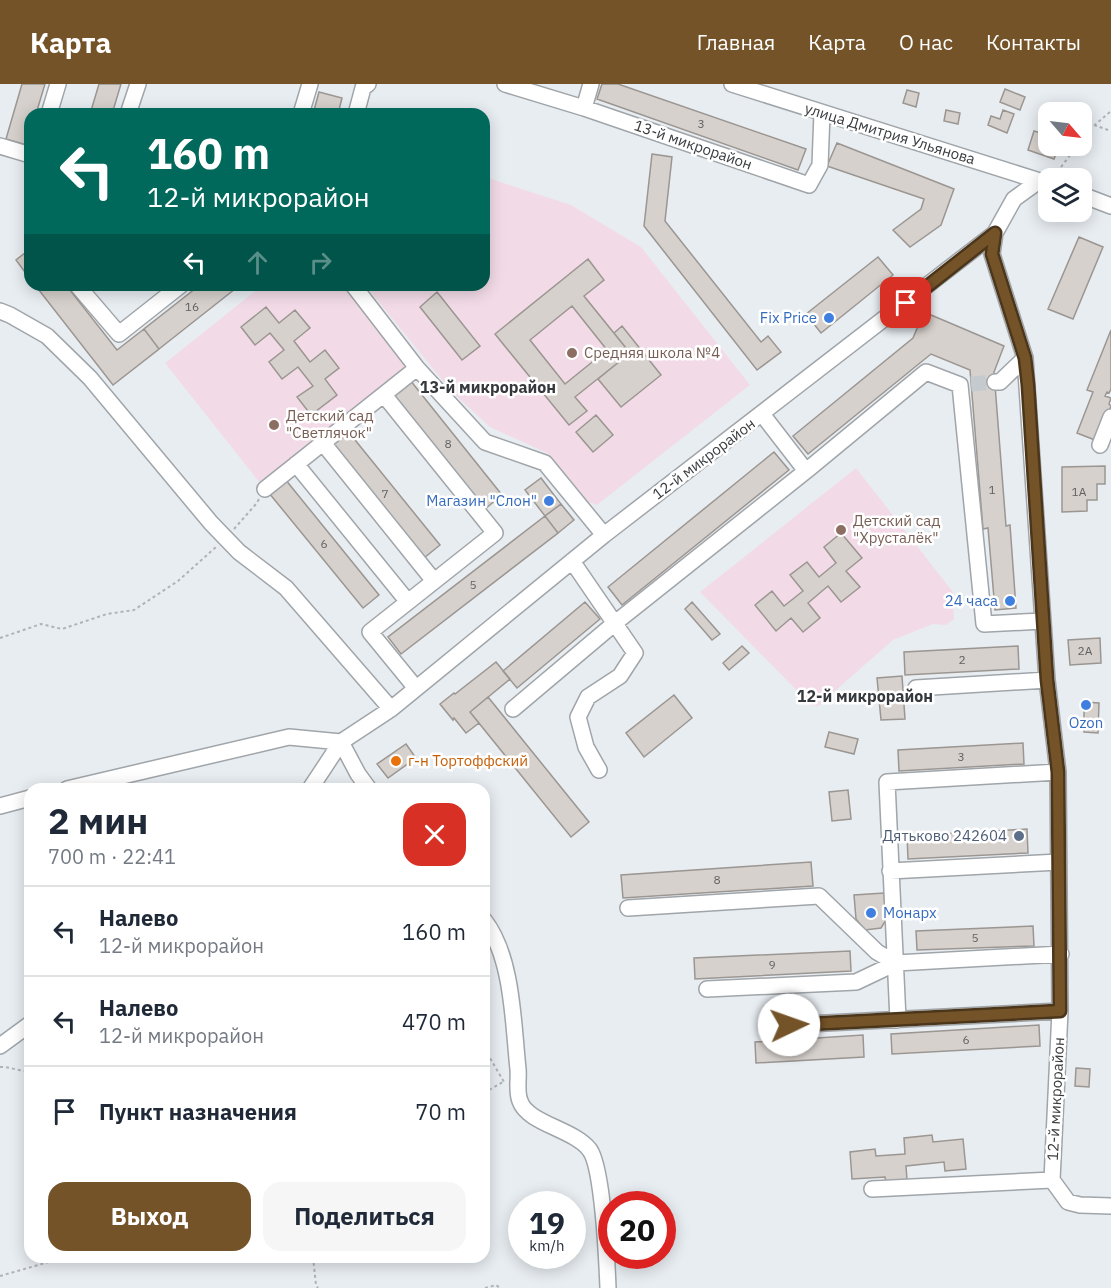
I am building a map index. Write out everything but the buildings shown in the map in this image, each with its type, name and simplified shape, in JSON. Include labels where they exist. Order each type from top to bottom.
[{"type":"street","points":[[51,108],[58,84]]},
{"type":"street","points":[[130,108],[138,84]]},
{"type":"street","points":[[303,108],[309,84]]},
{"type":"street","name":"13-й микрорайон","points":[[506,84],[584,108],[809,185],[820,165],[822,113]]},
{"type":"street","points":[[584,108],[591,84]]},
{"type":"street","name":"улица Дмитрия Ульянова","points":[[732,84],[1038,180]]},
{"type":"street","points":[[357,108],[360,85]]},
{"type":"street","points":[[0,146],[24,153]]},
{"type":"street","name":"12-й микрорайон","points":[[1038,185],[1014,199],[995,233],[992,254],[1025,358],[1047,680],[1058,772],[1060,1011],[1052,1180]]},
{"type":"street","points":[[1092,199],[1111,206]]},
{"type":"street","name":"12-й микрорайон","points":[[341,742],[391,709],[604,535],[995,233]]},
{"type":"street","points":[[82,291],[119,334],[173,291]]},
{"type":"street","points":[[358,291],[417,368],[485,442],[545,463],[604,535]]},
{"type":"street","points":[[0,310],[47,336],[90,378],[211,523],[239,552],[286,588],[391,709]]},
{"type":"street","points":[[995,382],[1000,382],[1025,358]]},
{"type":"street","points":[[264,489],[417,368]]},
{"type":"street","points":[[513,709],[615,623],[926,372],[966,385],[984,624],[1043,621]]},
{"type":"street","points":[[384,395],[495,533],[370,632],[416,687]]},
{"type":"street","points":[[762,414],[806,471]]},
{"type":"street","points":[[1100,445],[1111,417]]},
{"type":"street","points":[[323,442],[434,581]]},
{"type":"street","points":[[296,464],[408,602]]},
{"type":"street","points":[[572,561],[636,653],[620,676],[588,697],[578,717],[586,747],[599,770]]},
{"type":"street","points":[[916,688],[1047,680]]},
{"type":"street","points":[[93,783],[289,737],[341,742]]},
{"type":"street","points":[[314,783],[341,742]]},
{"type":"street","points":[[341,742],[365,783]]},
{"type":"street","points":[[898,1020],[887,782],[1058,772]]},
{"type":"street","points":[[0,806],[24,800]]},
{"type":"street","points":[[890,871],[1059,862]]},
{"type":"street","points":[[628,908],[819,896],[877,952],[896,963]]},
{"type":"street","points":[[490,927],[502,951],[510,987],[519,1100],[526,1111],[574,1136],[591,1150],[597,1171],[606,1238],[608,1288]]},
{"type":"street","points":[[707,989],[856,982],[896,963],[1060,954]]},
{"type":"street","points":[[768,1026],[1060,1011]]},
{"type":"street","points":[[0,1046],[24,1028]]},
{"type":"street","points":[[872,1190],[1052,1180],[1068,1202],[1080,1205],[1111,1206]]},
{"type":"path","points":[[1092,127],[1111,111]]},
{"type":"path","points":[[1094,125],[1111,132]]},
{"type":"path","points":[[1061,167],[1069,156]]},
{"type":"path","points":[[0,638],[41,624],[62,629],[107,614],[134,610],[178,581],[225,538],[256,504],[264,489]]},
{"type":"path","points":[[490,1058],[519,1100]]},
{"type":"path","points":[[0,1067],[8,1066],[24,1072]]},
{"type":"path","points":[[490,1089],[518,1072]]},
{"type":"path","points":[[0,1276],[45,1263]]},
{"type":"path","points":[[314,1263],[318,1288]]},
{"type":"path","points":[[485,1288],[496,1285],[500,1288]]},
{"type":"shaded area","name":"Средняя школа №4","points":[[490,179],[571,205],[641,247],[750,385],[597,505],[588,502],[549,454],[490,427],[451,391],[370,291],[490,291]]},
{"type":"shaded area","name":"Детский сад \"Светлячок\"","points":[[255,291],[348,291],[407,367],[260,483],[165,363]]},
{"type":"shaded area","name":"Детский сад \"Хрусталёк\"","points":[[856,468],[953,592],[954,619],[946,625],[933,624],[893,640],[818,706],[811,705],[700,592]]},
{"type":"tunnel","points":[[971,384],[995,382]]},
{"type":"place","name":"Fix Price","points":[[829,318]]},
{"type":"place","name":"Средняя школа №4","points":[[572,353]]},
{"type":"place","name":"Детский сад \"Светлячок\"","points":[[274,425]]},
{"type":"place","name":"Магазин \"Слон\"","points":[[549,501]]},
{"type":"place","name":"Детский сад \"Хрусталёк\"","points":[[841,530]]},
{"type":"place","name":"24 часа","points":[[1010,601]]},
{"type":"place","name":"Ozon","points":[[1086,705]]},
{"type":"place","name":"г-н Тортоффский","points":[[396,761]]},
{"type":"place","name":"Дятьково 242604","points":[[1019,836]]},
{"type":"place","name":"Монарх","points":[[871,913]]},
{"type":"district","name":"13-й микрорайон","points":[[488,387]]},
{"type":"district","name":"12-й микрорайон","points":[[865,696]]},
{"type":"route","points":[[789,1025],[1060,1011],[1058,772],[1047,680],[1028,385],[1025,358],[992,254],[995,233],[906,303]]}]
